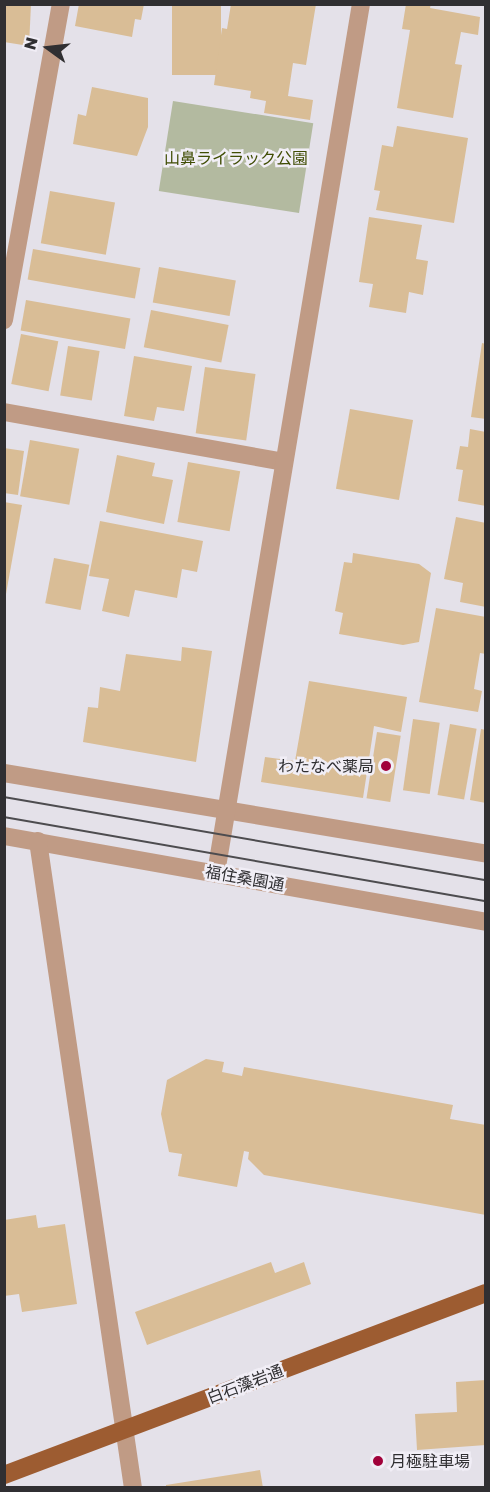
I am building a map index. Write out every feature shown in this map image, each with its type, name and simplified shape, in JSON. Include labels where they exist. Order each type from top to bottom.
[{"type":"main road","name":"白石藻岩通","points":[[4,1475],[486,1293]]},
{"type":"street","points":[[4,320],[61,4]]},
{"type":"street","points":[[216,873],[224,810],[362,4]]},
{"type":"street","points":[[4,412],[284,462]]},
{"type":"street","points":[[4,773],[486,854]]},
{"type":"street","name":"福住桑園通","points":[[4,836],[486,922]]},
{"type":"street","points":[[38,841],[133,1488]]},
{"type":"green space","name":"山鼻ライラック公園","points":[[173,101],[313,123],[299,213],[159,191]]},
{"type":"building","points":[[4,4],[31,4],[29,46],[4,42]]},
{"type":"building","points":[[79,4],[144,4],[141,20],[135,19],[132,37],[75,26]]},
{"type":"building","points":[[172,4],[221,4],[221,75],[172,75]]},
{"type":"building","points":[[231,4],[316,4],[306,65],[293,63],[288,96],[313,100],[310,120],[264,113],[266,101],[250,98],[251,91],[214,85],[222,28],[227,29]]},
{"type":"building","points":[[406,4],[431,4],[430,8],[480,17],[478,35],[461,32],[455,64],[462,65],[453,118],[397,108],[410,30],[402,29]]},
{"type":"building","points":[[92,87],[148,98],[148,127],[137,156],[73,144],[78,114],[86,116]]},
{"type":"building","points":[[397,126],[468,138],[454,223],[376,210],[380,191],[374,190],[382,145],[393,147]]},
{"type":"building","points":[[50,191],[115,202],[106,255],[41,243]]},
{"type":"building","points":[[369,217],[422,225],[416,259],[428,261],[423,295],[409,292],[406,313],[369,307],[373,284],[359,282]]},
{"type":"building","points":[[33,249],[140,268],[135,298],[28,280]]},
{"type":"building","points":[[159,267],[236,281],[230,316],[153,302]]},
{"type":"building","points":[[26,300],[130,318],[125,349],[21,331]]},
{"type":"building","points":[[151,310],[229,325],[221,362],[144,347]]},
{"type":"building","points":[[21,334],[58,341],[49,391],[11,384]]},
{"type":"building","points":[[482,343],[486,344],[486,419],[471,417]]},
{"type":"building","points":[[68,346],[100,351],[92,400],[60,395]]},
{"type":"building","points":[[134,356],[192,366],[184,411],[157,407],[154,421],[124,416]]},
{"type":"building","points":[[205,367],[256,374],[246,440],[196,433]]},
{"type":"building","points":[[350,409],[413,420],[399,500],[336,489]]},
{"type":"building","points":[[470,429],[486,432],[486,506],[458,501],[463,470],[456,469],[460,446],[468,447]]},
{"type":"building","points":[[30,440],[79,449],[69,505],[20,496]]},
{"type":"building","points":[[4,448],[24,451],[18,495],[4,493]]},
{"type":"building","points":[[117,455],[155,463],[152,476],[173,480],[164,524],[106,512]]},
{"type":"building","points":[[188,462],[240,471],[230,531],[177,522]]},
{"type":"building","points":[[4,502],[22,505],[6,594],[4,594]]},
{"type":"building","points":[[456,517],[486,523],[486,607],[460,602],[463,583],[444,579]]},
{"type":"building","points":[[100,521],[203,541],[197,572],[182,569],[177,598],[135,590],[129,617],[102,611],[109,579],[89,576]]},
{"type":"building","points":[[353,553],[419,564],[431,573],[419,642],[403,645],[339,634],[343,613],[335,611],[344,562],[352,563]]},
{"type":"building","points":[[54,558],[89,565],[81,610],[45,603]]},
{"type":"building","points":[[436,608],[486,617],[486,654],[480,653],[474,689],[482,691],[478,712],[419,702]]},
{"type":"building","points":[[182,647],[212,651],[196,762],[83,742],[88,707],[98,708],[100,687],[120,691],[126,654],[181,661]]},
{"type":"building","points":[[309,681],[407,697],[401,732],[374,726],[363,798],[261,782],[265,757],[295,761]]},
{"type":"building","points":[[413,719],[440,723],[430,794],[403,790]]},
{"type":"building","points":[[450,724],[477,729],[464,800],[437,795]]},
{"type":"building","points":[[481,729],[486,730],[486,803],[470,800]]},
{"type":"building","points":[[377,732],[401,736],[390,802],[367,798]]},
{"type":"building","points":[[206,1059],[224,1062],[222,1072],[242,1076],[244,1067],[453,1105],[450,1119],[486,1125],[486,1215],[264,1175],[248,1159],[249,1152],[244,1151],[237,1187],[178,1176],[182,1154],[169,1152],[161,1114],[167,1080]]},
{"type":"building","points":[[36,1215],[38,1228],[65,1224],[77,1304],[22,1312],[19,1294],[4,1296],[4,1220]]},
{"type":"building","points":[[271,1262],[275,1273],[304,1262],[311,1284],[147,1345],[135,1312]]},
{"type":"building","points":[[486,1380],[486,1445],[417,1450],[415,1414],[457,1412],[456,1382]]},
{"type":"building","points":[[260,1470],[263,1488],[166,1488],[166,1485]]},
{"type":"tram line","points":[[4,797],[486,880]]},
{"type":"tram line","points":[[4,817],[486,901]]},
{"type":"place","name":"わたなべ薬局","points":[[386,766]]},
{"type":"place","name":"月極駐車場","points":[[378,1461]]}]
